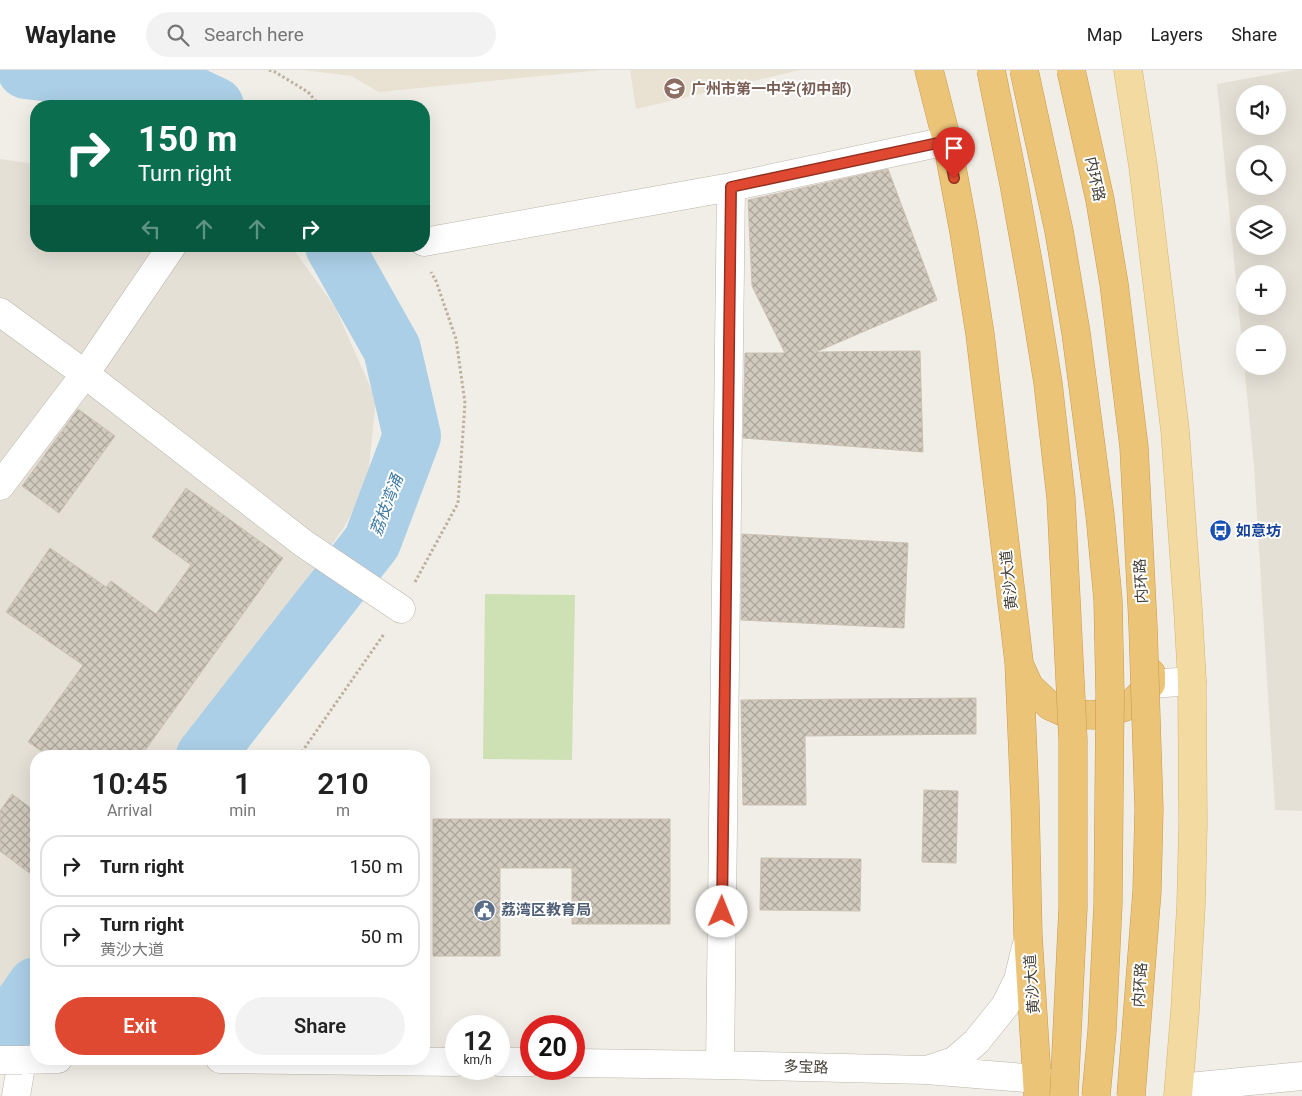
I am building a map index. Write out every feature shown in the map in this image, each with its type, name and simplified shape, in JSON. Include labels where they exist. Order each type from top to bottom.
[{"type":"highway","name":"黄沙大道","points":[[929,70],[947,141],[980,334],[1018,662],[1025,802],[1028,935],[1037,1090]]},
{"type":"highway","points":[[991,70],[1034,293],[1048,383],[1061,498],[1073,740],[1073,908],[1064,1096]]},
{"type":"highway","points":[[1024,70],[1059,231],[1076,333],[1100,515],[1108,600],[1110,694],[1108,904],[1102,1031],[1096,1096]]},
{"type":"highway","points":[[1062,70],[1110,228]]},
{"type":"highway","name":"内环路","points":[[1071,70],[1100,200],[1110,256],[1134,447],[1149,808],[1148,891],[1131,1096]]},
{"type":"highway","points":[[1018,662],[1029,686],[1050,706],[1068,714],[1094,715],[1116,710],[1130,704],[1151,684],[1138,447],[1110,228],[1083,70]]},
{"type":"main road","points":[[1128,70],[1144,166],[1175,430],[1188,600],[1192,682],[1193,824],[1191,905],[1178,1092]]},
{"type":"main road","points":[[1136,1096],[1152,876],[1153,744],[1151,684]]},
{"type":"street","points":[[430,252],[947,141]]},
{"type":"street","points":[[720,1065],[731,187]]},
{"type":"street","points":[[0,486],[85,374],[168,252]]},
{"type":"street","points":[[0,312],[85,374],[303,543],[391,603]]},
{"type":"street","points":[[1151,684],[1192,682]]},
{"type":"street","points":[[926,1070],[954,1061],[976,1042],[1005,1006],[1018,980],[1028,935]]},
{"type":"street","points":[[16,1096],[11,1060],[30,1060]]},
{"type":"street","points":[[430,1062],[445,1062]]},
{"type":"street","name":"多宝路","points":[[585,1063],[926,1070],[1037,1090]]},
{"type":"street","points":[[1178,1092],[1302,1076]]},
{"type":"street","points":[[1037,1090],[1073,1096]]},
{"type":"path","points":[[269,70],[308,92],[315,100]]},
{"type":"path","points":[[303,750],[391,603],[458,503],[465,402],[456,340],[425,253]]},
{"type":"shaded area","points":[[303,70],[602,70],[379,92],[351,76]]},
{"type":"shaded area","name":"广州市第一中学(初中部)","points":[[630,70],[800,70],[636,109]]},
{"type":"shaded area","points":[[1302,70],[1302,811],[1275,810],[1254,467],[1245,375],[1286,375],[1286,325],[1240,325],[1239,315],[1286,315],[1286,265],[1236,265],[1236,281],[1217,84]]},
{"type":"shaded area","points":[[0,159],[30,163],[30,252],[295,252],[335,307],[376,400],[367,485],[343,529],[181,750],[30,750],[30,958],[0,999]]},
{"type":"green space","points":[[485,594],[575,595],[572,760],[483,759]]},
{"type":"building","points":[[888,169],[937,300],[816,352],[920,351],[923,452],[743,438],[745,353],[785,353],[752,286],[748,200]]},
{"type":"building","points":[[78,409],[115,436],[59,513],[22,486]]},
{"type":"building","points":[[186,488],[283,558],[145,750],[40,750],[28,742],[83,665],[6,612],[50,548],[106,587],[111,581],[156,614],[191,565],[152,537]]},
{"type":"building","points":[[742,534],[908,543],[904,628],[741,620]]},
{"type":"building","points":[[976,698],[976,734],[805,736],[806,805],[743,805],[741,700]]},
{"type":"building","points":[[924,790],[958,791],[956,863],[922,862]]},
{"type":"building","points":[[12,794],[30,808],[30,874],[0,851],[0,811]]},
{"type":"building","name":"荔湾区教育局","points":[[433,819],[670,819],[670,924],[572,924],[572,868],[500,868],[500,956],[433,956]]},
{"type":"building","points":[[761,858],[861,859],[860,911],[760,910]]},
{"type":"waterway","name":"荔枝湾涌","points":[[26,70],[177,88],[202,100]]},
{"type":"waterway","name":"荔枝湾涌","points":[[210,750],[372,542],[412,436],[392,349],[337,252]]},
{"type":"waterway","name":"荔枝湾涌","points":[[0,1038],[30,995]]},
{"type":"place","name":"广州市第一中学(初中部)","points":[[675,89]]},
{"type":"place","name":"如意坊","points":[[1220,531]]},
{"type":"place","name":"荔湾区教育局","points":[[485,910]]},
{"type":"route","points":[[722,912],[731,187],[947,141],[954,178]]}]
